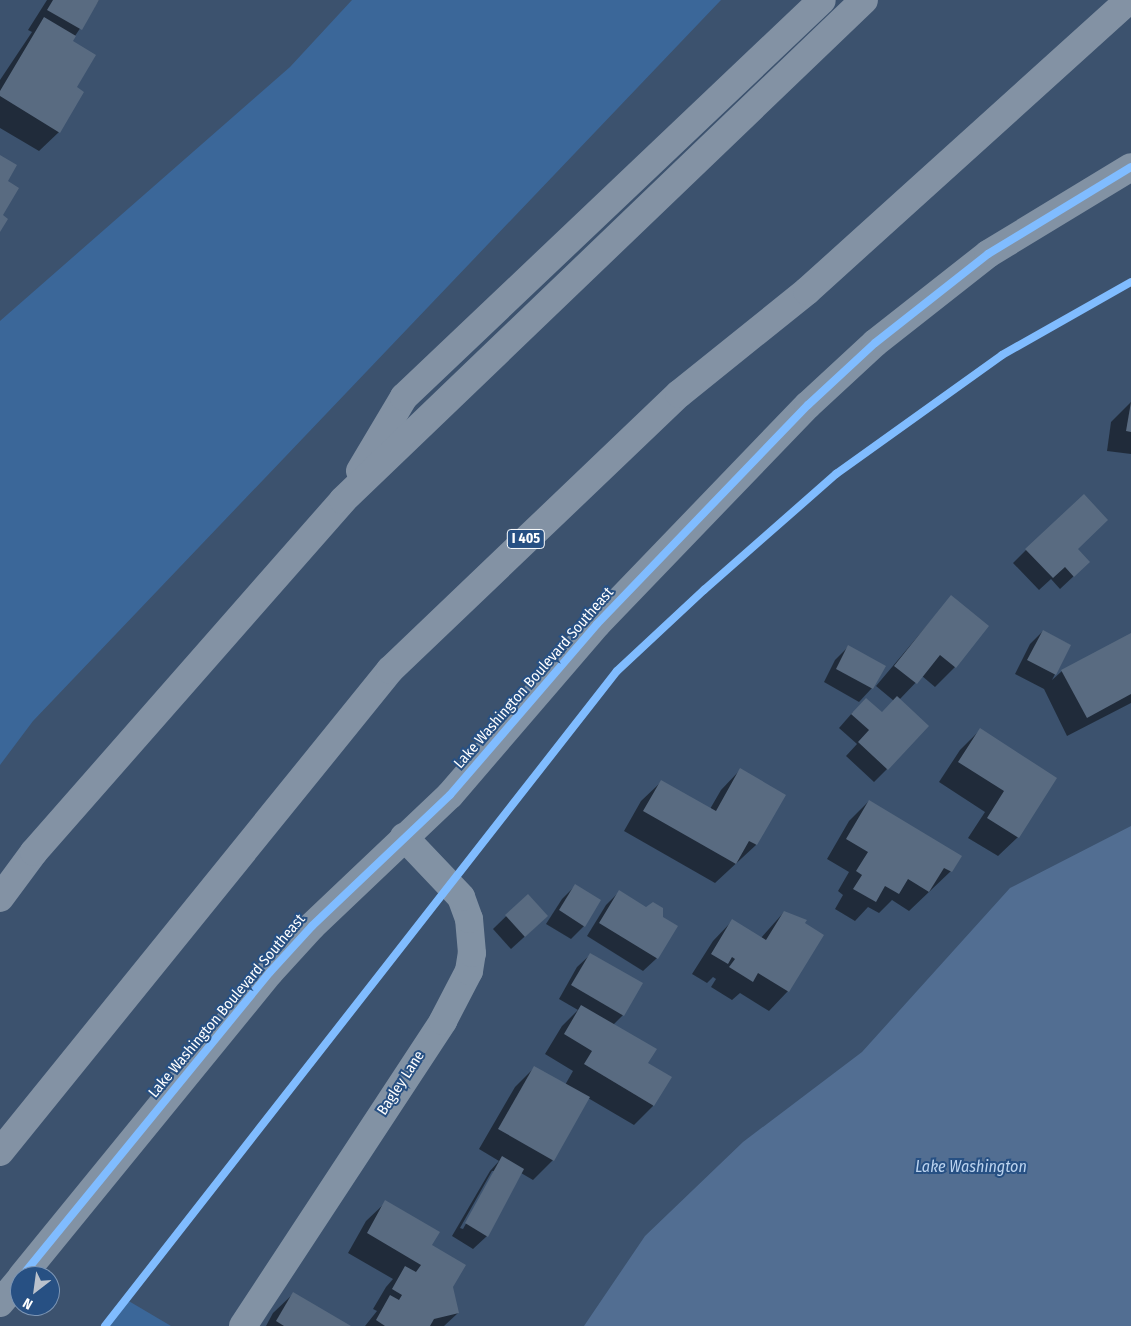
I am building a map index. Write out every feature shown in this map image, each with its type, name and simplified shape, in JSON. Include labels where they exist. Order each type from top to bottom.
[{"type":"highway","points":[[343,500],[404,397],[822,0]]},
{"type":"highway","points":[[0,898],[34,852],[343,500],[864,0]]},
{"type":"highway","name":"I 405","points":[[0,1152],[390,670],[679,394],[807,290],[1129,0]]},
{"type":"street","name":"Lake Washington Boulevard Southeast","points":[[30,1266],[270,972],[312,926],[404,837],[450,796],[596,624],[808,405],[875,343],[988,254],[1131,167]]},
{"type":"street","name":"Bagley Lane","points":[[242,1326],[443,1021],[469,971],[472,953],[469,919],[461,897],[404,837]]},
{"type":"street","name":"Lake Washington Boulevard Southeast","points":[[0,1303],[10,1291]]},
{"type":"shaded area","points":[[352,0],[721,0],[33,721],[0,765],[0,321],[290,67]]},
{"type":"shaded area","points":[[127,1300],[171,1326],[105,1326]]},
{"type":"water","name":"Lake Washington","points":[[1131,826],[1131,1326],[584,1326],[645,1236],[743,1142],[862,1052],[1010,888]]},
{"type":"building","points":[[53,0],[99,0],[82,30],[47,10]]},
{"type":"building","points":[[44,17],[76,36],[73,41],[96,55],[77,87],[84,92],[60,133],[0,96],[0,91]]},
{"type":"building","points":[[0,155],[17,165],[8,181],[19,188],[3,215],[8,219],[0,232]]},
{"type":"building","points":[[1131,402],[1131,432],[1126,431]]},
{"type":"building","points":[[1084,494],[1108,520],[1078,549],[1090,562],[1074,577],[1065,567],[1053,578],[1025,549]]},
{"type":"building","points":[[951,595],[989,626],[956,668],[940,655],[917,684],[894,666]]},
{"type":"building","points":[[1043,630],[1071,645],[1056,675],[1027,660]]},
{"type":"building","points":[[1131,633],[1131,694],[1087,718],[1061,670]]},
{"type":"building","points":[[848,645],[886,666],[873,689],[836,669]]},
{"type":"building","points":[[897,696],[929,726],[888,770],[858,742],[869,730],[851,714],[866,698],[882,712]]},
{"type":"building","points":[[980,728],[1057,778],[1019,838],[987,818],[1004,791],[958,762]]},
{"type":"building","points":[[740,768],[786,795],[757,845],[749,841],[736,864],[643,811],[661,780],[716,811]]},
{"type":"building","points":[[869,800],[962,856],[952,872],[944,868],[929,892],[908,879],[899,894],[885,886],[876,902],[853,889],[862,875],[856,871],[868,852],[846,839]]},
{"type":"building","points":[[575,884],[601,900],[585,927],[559,910]]},
{"type":"building","points":[[619,890],[646,907],[653,902],[663,908],[663,917],[678,926],[658,959],[599,923]]},
{"type":"building","points":[[528,894],[548,916],[525,937],[505,915]]},
{"type":"building","points":[[784,911],[807,920],[805,923],[824,935],[789,992],[758,973],[753,982],[729,967],[735,959],[732,957],[728,964],[711,954],[732,919],[766,940]]},
{"type":"building","points":[[590,953],[643,983],[624,1016],[571,985]]},
{"type":"building","points":[[581,1005],[657,1049],[648,1063],[672,1077],[654,1106],[584,1064],[592,1051],[564,1034]]},
{"type":"building","points":[[534,1066],[590,1097],[554,1161],[498,1129]]},
{"type":"building","points":[[502,1156],[524,1169],[488,1237],[465,1223]]},
{"type":"building","points":[[385,1200],[440,1232],[432,1245],[466,1265],[453,1287],[459,1313],[434,1319],[430,1326],[385,1326],[376,1320],[390,1295],[399,1300],[402,1295],[392,1289],[405,1266],[416,1272],[421,1265],[367,1233]]},
{"type":"building","points":[[293,1292],[351,1326],[284,1326],[276,1321]]},
{"type":"cycle path","points":[[30,1266],[270,972],[312,926],[450,795],[597,624],[808,405],[875,343],[988,254],[1131,167]]},
{"type":"cycle path","points":[[105,1326],[617,671],[704,590],[836,474],[1002,355],[1131,282]]}]
